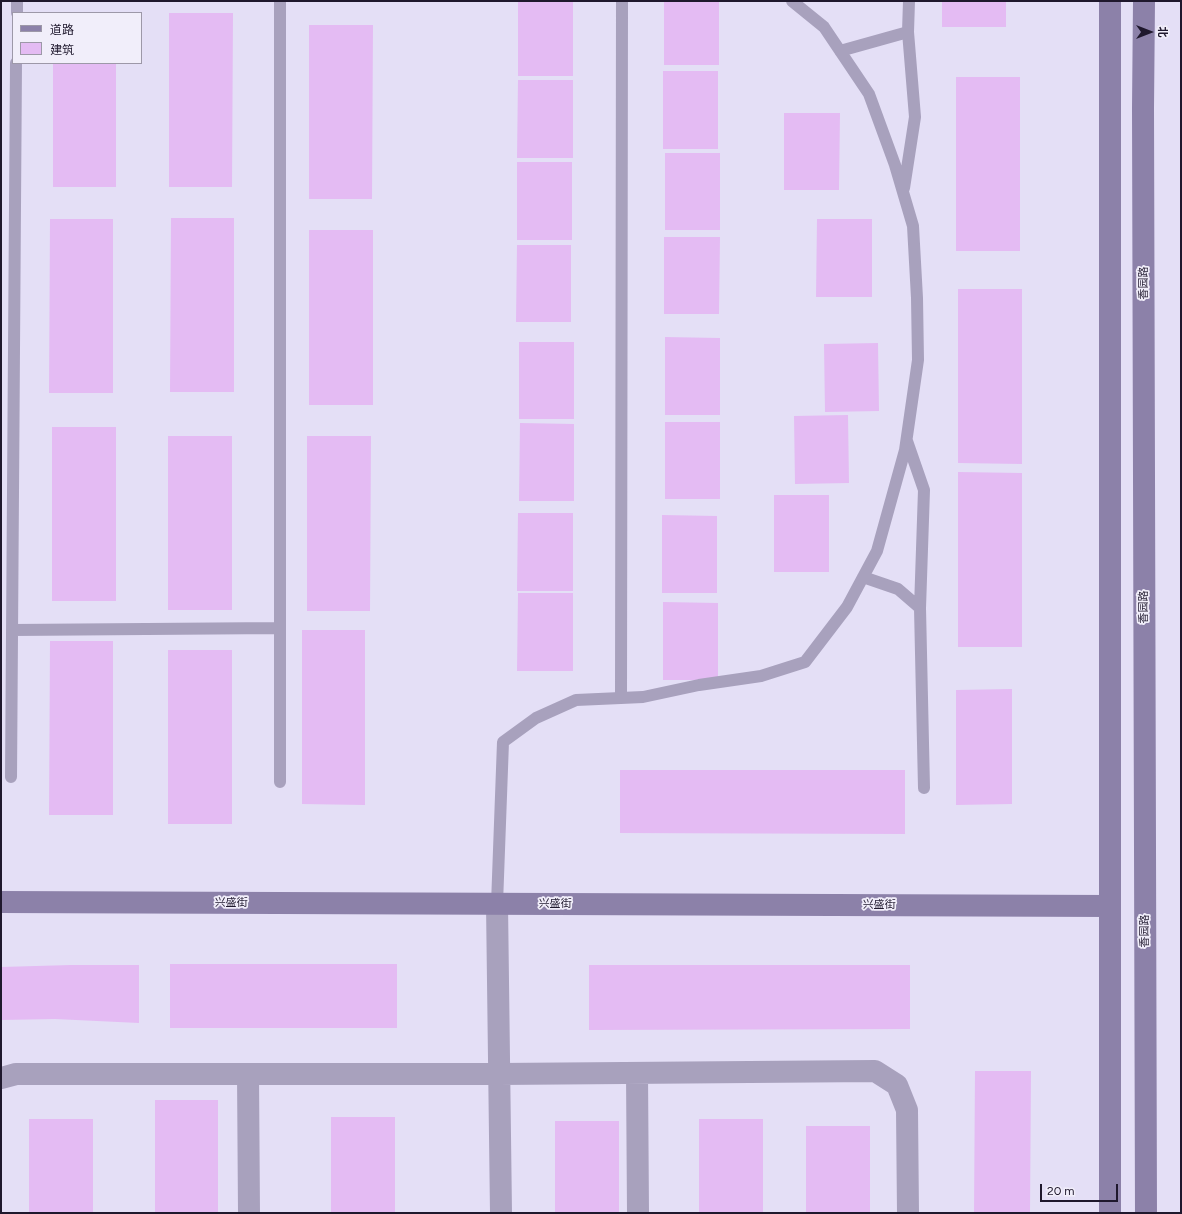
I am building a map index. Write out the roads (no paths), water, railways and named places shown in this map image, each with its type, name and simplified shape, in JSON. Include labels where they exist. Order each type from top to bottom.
[{"type":"street","points":[[1110,1],[1110,1213]]},
{"type":"street","name":"香园路","points":[[1144,1],[1143,132],[1146,1213]]},
{"type":"street","name":"兴盛街","points":[[1,902],[1110,906]]},
{"type":"street","points":[[498,904],[501,1213]]},
{"type":"street","points":[[1,1078],[16,1074],[499,1074],[875,1071],[897,1085],[907,1110],[908,1213]]},
{"type":"street","points":[[637,1073],[638,1213]]},
{"type":"street","points":[[248,1074],[249,1213]]},
{"type":"lane","points":[[17,1],[17,12]]},
{"type":"lane","points":[[280,1],[280,782]]},
{"type":"lane","points":[[621,698],[622,1]]},
{"type":"lane","points":[[498,904],[503,742],[536,718],[576,700],[643,697],[699,685],[761,676],[805,662],[847,607],[877,550],[905,450],[918,360],[917,298],[913,226],[895,165],[868,94],[824,27],[792,1]]},
{"type":"lane","points":[[904,194],[915,117],[908,32],[909,1]]},
{"type":"lane","points":[[840,51],[908,32]]},
{"type":"lane","points":[[11,777],[16,64]]},
{"type":"lane","points":[[907,440],[924,490],[920,608],[924,788]]},
{"type":"lane","points":[[863,577],[898,589],[920,608]]},
{"type":"lane","points":[[12,630],[280,628]]}]
